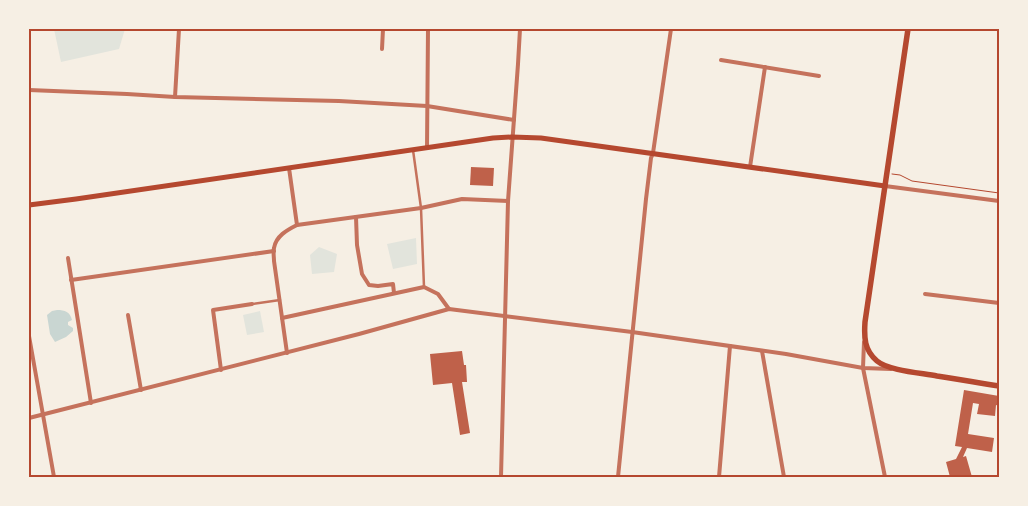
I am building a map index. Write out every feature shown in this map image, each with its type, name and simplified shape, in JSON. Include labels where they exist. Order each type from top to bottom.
[{"type":"main road","points":[[906,29],[864,337],[868,349],[875,359],[887,366],[999,386]]},
{"type":"main road","points":[[29,205],[493,138],[512,137],[542,138],[885,186]]},
{"type":"street","points":[[175,97],[179,29]]},
{"type":"street","points":[[382,49],[383,29]]},
{"type":"street","points":[[427,148],[428,29]]},
{"type":"street","points":[[501,477],[508,201],[520,29]]},
{"type":"street","points":[[618,477],[646,199],[672,29]]},
{"type":"street","points":[[721,60],[819,76]]},
{"type":"street","points":[[750,167],[765,67]]},
{"type":"street","points":[[29,90],[427,106],[514,120]]},
{"type":"street","points":[[413,150],[420,208],[424,287]]},
{"type":"street","points":[[289,168],[297,226]]},
{"type":"street","points":[[885,186],[999,200]]},
{"type":"street","points":[[287,353],[274,248],[278,237],[287,229],[420,208],[462,199],[508,201]]},
{"type":"street","points":[[356,217],[357,246],[362,274],[369,285],[393,284],[394,294]]},
{"type":"street","points":[[71,280],[274,251]]},
{"type":"street","points":[[68,258],[91,403]]},
{"type":"street","points":[[282,318],[424,287],[438,294],[449,309]]},
{"type":"street","points":[[925,294],[999,303]]},
{"type":"street","points":[[221,370],[213,310],[280,300]]},
{"type":"street","points":[[29,418],[287,353],[449,309],[632,332],[863,368],[900,369]]},
{"type":"street","points":[[128,315],[141,390]]},
{"type":"street","points":[[29,336],[54,477]]},
{"type":"street","points":[[864,337],[863,368],[885,477]]},
{"type":"street","points":[[719,477],[730,346]]},
{"type":"street","points":[[762,351],[784,477]]},
{"type":"path","points":[[886,173],[900,175],[912,181],[999,193]]},
{"type":"shaded area","points":[[54,29],[125,29],[119,49],[61,62]]},
{"type":"shaded area","points":[[416,238],[417,264],[393,269],[387,244]]},
{"type":"shaded area","points":[[319,247],[337,254],[334,272],[312,274],[310,255]]},
{"type":"shaded area","points":[[57,310],[65,311],[70,315],[72,320],[68,322],[68,325],[73,328],[73,331],[55,342],[50,334],[47,315]]},
{"type":"shaded area","points":[[260,311],[264,332],[247,335],[243,315]]},
{"type":"building","points":[[471,167],[494,168],[493,186],[470,185]]},
{"type":"building","points":[[462,351],[464,365],[466,365],[467,382],[462,382],[470,433],[460,435],[452,383],[433,385],[430,354]]},
{"type":"building","points":[[964,390],[999,396],[999,406],[996,405],[995,416],[977,414],[979,404],[973,403],[968,434],[994,438],[992,452],[967,448],[963,457],[966,456],[972,477],[950,477],[946,462],[956,459],[962,447],[955,446]]}]
